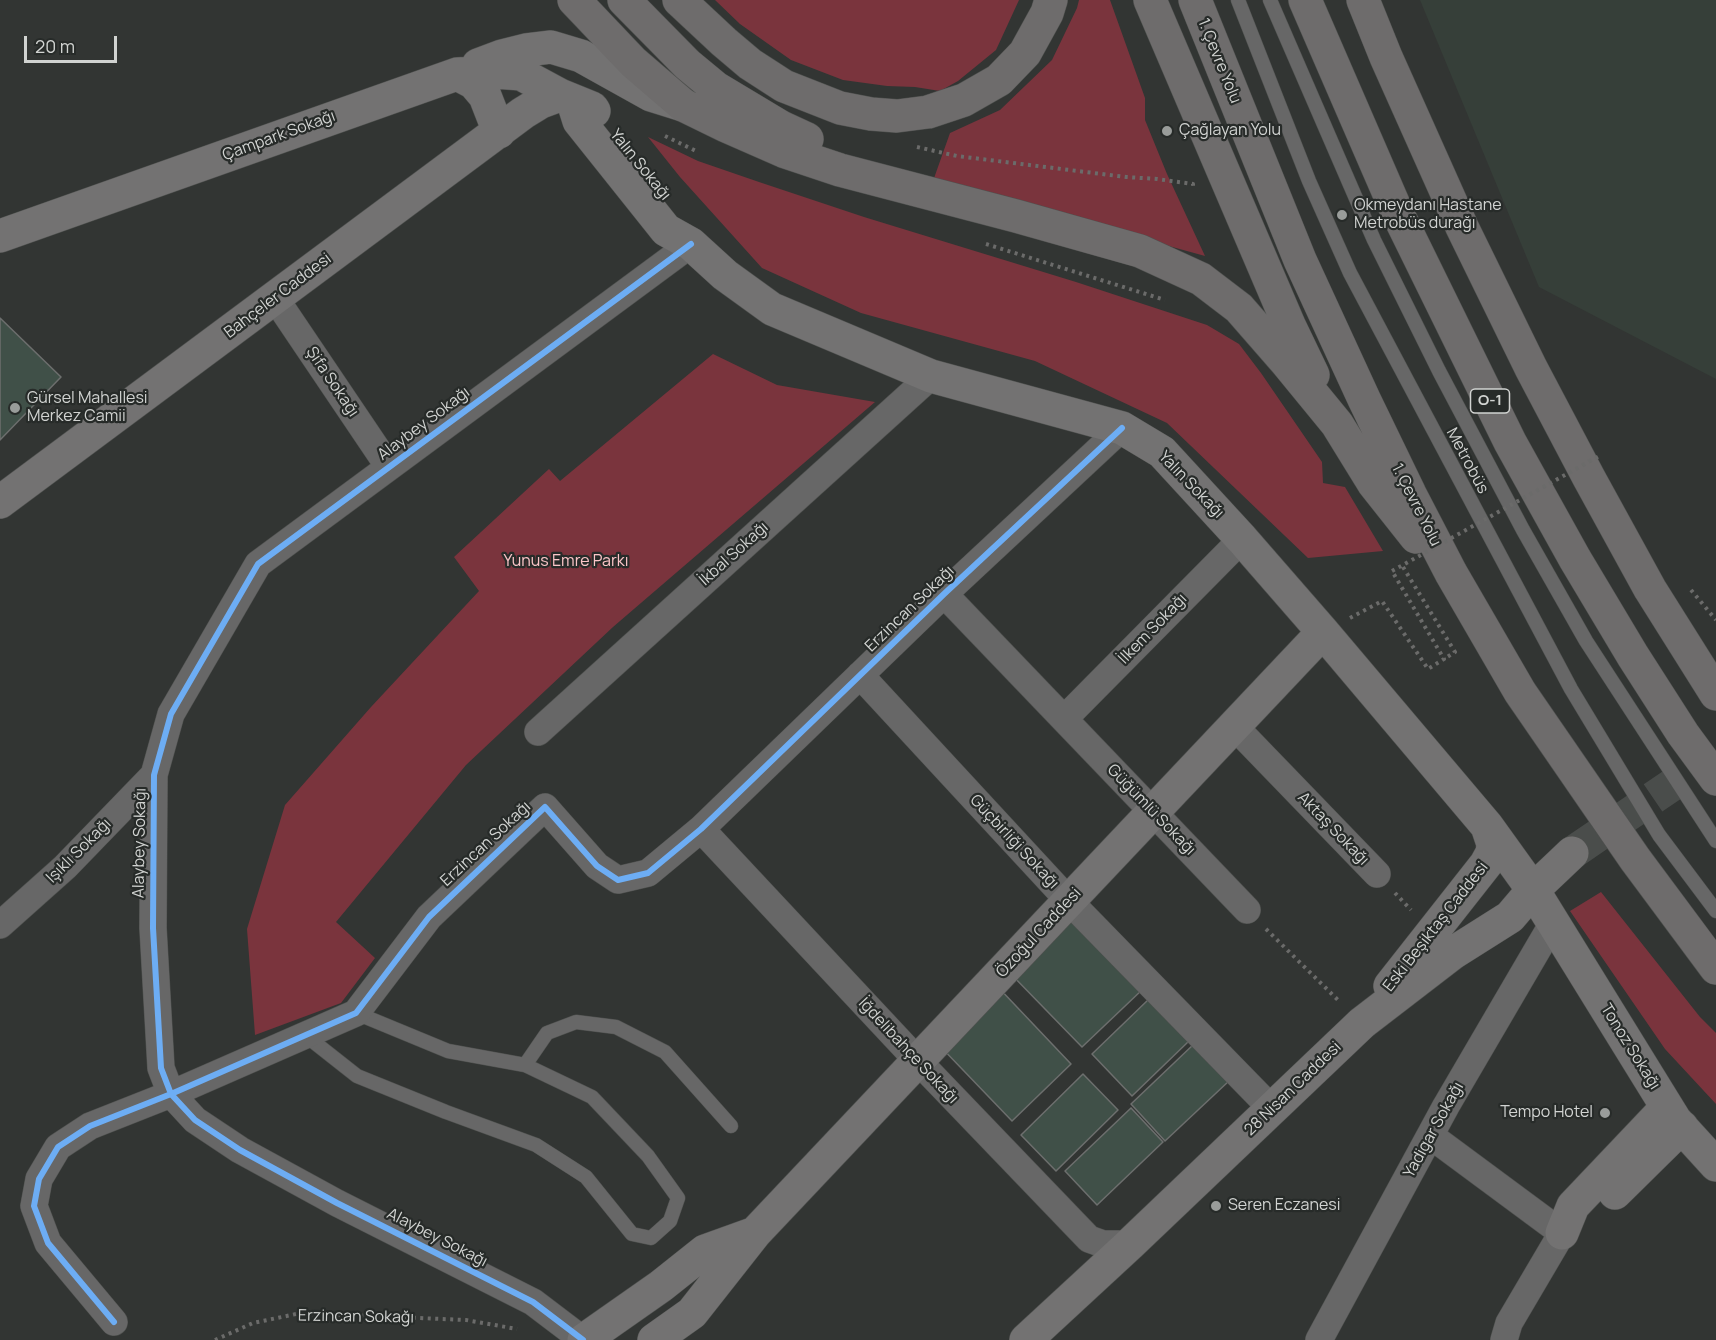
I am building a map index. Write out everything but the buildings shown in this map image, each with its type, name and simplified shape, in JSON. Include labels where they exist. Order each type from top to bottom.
[{"type":"highway","points":[[574,0],[633,62],[683,105],[726,126],[783,151],[840,170],[1140,251],[1201,279],[1239,308],[1337,424]]},
{"type":"highway","points":[[624,0],[687,64],[716,88],[781,127],[911,188]]},
{"type":"highway","points":[[679,0],[724,42],[784,86],[840,108],[897,116],[928,112],[964,100],[999,80],[1024,52],[1047,13],[1051,0]]},
{"type":"highway","points":[[1150,0],[1289,325],[1337,424],[1374,484],[1417,538],[1451,573]]},
{"type":"highway","name":"1. Çevre Yolu","points":[[1195,0],[1300,260],[1369,410],[1451,573],[1520,692],[1635,859],[1716,968]]},
{"type":"highway","name":"O-1","points":[[1305,0],[1397,212],[1510,442],[1575,559],[1633,656],[1683,734],[1716,779]]},
{"type":"highway","points":[[1363,0],[1462,227],[1531,368],[1650,589],[1716,694]]},
{"type":"main road","points":[[457,74],[502,56],[551,47],[581,56],[616,78],[651,95],[683,105]]},
{"type":"main road","name":"Çampark Sokağı","points":[[0,236],[457,74],[494,72],[521,74],[566,98]]},
{"type":"main road","points":[[457,74],[474,83],[485,96],[500,132]]},
{"type":"main road","name":"Bahçeler Caddesi","points":[[0,502],[523,113],[541,102],[566,98]]},
{"type":"main road","name":"Yalın Sokağı","points":[[566,98],[592,108],[622,141],[678,212],[691,243],[725,275],[772,309],[931,376],[1122,428],[1162,452],[1323,632],[1487,826],[1533,890]]},
{"type":"main road","name":"Özoğul Caddesi","points":[[654,1340],[692,1313],[756,1233],[1323,632]]},
{"type":"main road","name":"Eski Beşiktaş Caddesi","points":[[1362,1023],[1486,864],[1492,853],[1493,844],[1487,826]]},
{"type":"main road","name":"28 Nisan Caddesi","points":[[1026,1340],[1362,1023],[1453,953],[1510,917],[1533,890],[1572,853]]},
{"type":"main road","name":"Tonoz Sokağı","points":[[1533,890],[1675,1117],[1716,1166]]},
{"type":"main road","points":[[1562,1233],[1573,1206],[1675,1117]]},
{"type":"main road","points":[[583,1340],[661,1286],[705,1251],[756,1233]]},
{"type":"street","name":"Alaybey Sokağı","points":[[583,1340],[533,1302],[337,1203],[240,1150],[195,1120],[171,1094],[161,1068],[153,928],[154,775],[171,714],[258,564],[691,243]]},
{"type":"street","name":"Şifa Sokağı","points":[[275,298],[389,466]]},
{"type":"street","name":"İkbal Sokağı","points":[[538,732],[931,376]]},
{"type":"street","name":"Erzincan Sokağı","points":[[114,1322],[48,1243],[34,1206],[39,1179],[58,1147],[90,1126],[171,1094],[356,1013],[429,917],[545,807],[597,866],[618,880],[648,873],[701,829],[945,594],[1122,428]]},
{"type":"street","name":"İlkem Sokağı","points":[[1064,719],[1242,539]]},
{"type":"street","name":"Güğümlü Sokağı","points":[[945,594],[1247,909]]},
{"type":"street","name":"Güçbirliği Sokağı","points":[[861,675],[1069,901],[1272,1109]]},
{"type":"street","name":"Aktaş Sokağı","points":[[1234,726],[1377,874]]},
{"type":"street","name":"Işıklı Sokağı","points":[[0,925],[65,867],[154,775]]},
{"type":"street","name":"İğdelibahçe Sokağı","points":[[701,829],[918,1061],[1089,1239],[1102,1244],[1130,1244]]},
{"type":"street","name":"Yadigar Sokağı","points":[[1319,1340],[1446,1106],[1553,923]]},
{"type":"street","points":[[1431,1136],[1562,1233],[1509,1323],[1504,1340]]},
{"type":"lane","name":"Metrobüs","points":[[1238,0],[1309,181],[1350,273],[1571,689],[1659,835],[1716,911]]},
{"type":"lane","name":"Metrobüs","points":[[1270,0],[1374,240],[1522,530],[1586,641],[1716,841]]},
{"type":"lane","points":[[305,1035],[357,1076],[536,1145],[586,1177],[632,1234],[651,1238],[670,1221],[678,1198],[648,1156],[592,1097],[525,1065],[448,1051],[356,1013]]},
{"type":"lane","points":[[525,1065],[547,1034],[576,1022],[616,1028],[665,1052],[731,1126]]},
{"type":"path","points":[[656,131],[698,151]]},
{"type":"path","points":[[911,146],[957,156],[1192,184],[1197,195]]},
{"type":"path","points":[[978,242],[1174,303]]},
{"type":"path","points":[[1443,659],[1392,571],[1601,454]]},
{"type":"path","points":[[1323,632],[1382,601],[1428,669],[1455,652],[1399,561]]},
{"type":"path","points":[[1247,909],[1362,1023]]},
{"type":"shaded area","points":[[1420,0],[1716,0],[1716,379],[1539,287]]},
{"type":"green space","points":[[715,0],[1019,0],[996,50],[958,81],[940,91],[843,80],[791,60],[740,24]]},
{"type":"green space","points":[[1079,0],[1110,0],[1145,98],[1145,120],[1205,256],[933,181],[950,133],[1000,110],[1052,60]]},
{"type":"green space","points":[[648,137],[698,161],[759,182],[1207,325],[1239,344],[1322,462],[1323,483],[1345,487],[1383,551],[1308,558],[1167,423],[1035,361],[861,313],[762,268],[680,177]]},
{"type":"green space","name":"Yunus Emre Parkı","points":[[713,354],[777,385],[875,402],[613,627],[466,765],[336,922],[375,958],[341,1003],[255,1035],[247,929],[285,805],[371,707],[479,591],[454,557],[549,469],[560,481]]},
{"type":"green space","points":[[1601,892],[1700,1017],[1716,1033],[1716,1104],[1665,1049],[1570,911]]},
{"type":"tunnel","points":[[1572,853],[1716,755]]},
{"type":"cycle path","points":[[583,1340],[533,1302],[337,1203],[240,1150],[195,1120],[171,1094],[161,1068],[153,928],[154,775],[171,714],[258,564],[691,244]]},
{"type":"cycle path","points":[[114,1322],[48,1243],[34,1206],[39,1179],[58,1147],[90,1126],[171,1094],[356,1013],[429,917],[545,807],[597,866],[618,880],[648,873],[701,829],[944,594],[1122,428]]},
{"type":"place","name":"Çağlayan Yolu","points":[[1167,131]]},
{"type":"place","name":"Okmeydanı Hastane Metrobüs durağı","points":[[1342,215]]},
{"type":"place","name":"Gürsel Mahallesi Merkez Camii","points":[[15,408]]},
{"type":"place","name":"Tempo Hotel","points":[[1605,1113]]},
{"type":"place","name":"Seren Eczanesi","points":[[1216,1206]]}]
